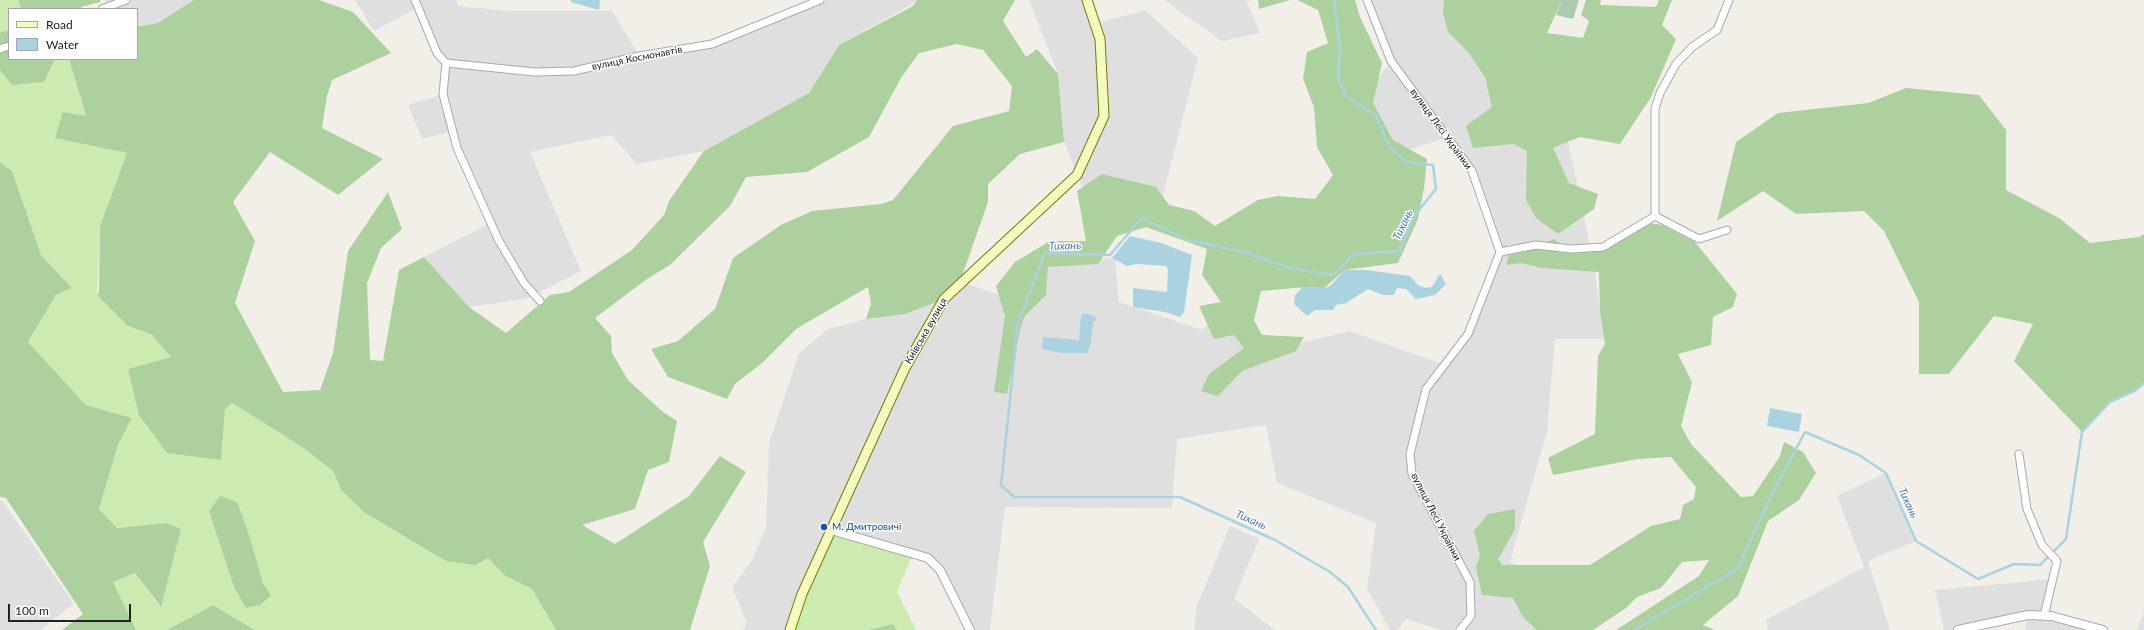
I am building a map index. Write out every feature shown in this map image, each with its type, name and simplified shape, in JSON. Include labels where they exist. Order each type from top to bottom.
[{"type":"main road","name":"Київська вулиця","points":[[790,628],[802,594],[905,368],[944,299],[1077,175],[1104,116],[1100,39],[1087,0]]},
{"type":"street","points":[[105,8],[126,0]]},
{"type":"street","points":[[415,0],[437,53],[446,63],[443,94],[457,148],[499,241],[524,283],[540,301]]},
{"type":"street","name":"вулиця Космонавтів","points":[[446,63],[535,72],[574,71],[639,56],[712,44],[820,0]]},
{"type":"street","name":"вулиця Лесі Українки","points":[[1367,0],[1391,61],[1472,171],[1500,252],[1468,334],[1426,389],[1410,454],[1412,474],[1470,582],[1471,616],[1460,630]]},
{"type":"street","points":[[1656,216],[1655,109],[1676,64],[1692,47],[1717,30],[1730,0]]},
{"type":"street","points":[[1500,252],[1536,245],[1571,249],[1603,247],[1656,216]]},
{"type":"street","points":[[1656,216],[1699,239],[1727,230]]},
{"type":"street","points":[[2019,454],[2027,509],[2042,545],[2057,561],[2044,616]]},
{"type":"street","points":[[831,530],[928,558],[940,570],[970,630]]},
{"type":"street","points":[[1958,630],[2028,615],[2044,616],[2103,630]]},
{"type":"shaded area","points":[[105,0],[223,0],[138,49],[138,8],[104,8],[106,7]]},
{"type":"shaded area","points":[[355,0],[456,0],[458,6],[509,11],[612,11],[639,55],[712,44],[820,0],[916,0],[914,3],[839,45],[809,93],[704,151],[637,164],[611,135],[530,152],[581,271],[526,299],[469,307],[424,257],[490,223],[453,131],[422,139],[408,105],[443,94],[446,63],[437,53],[418,7],[374,31]]},
{"type":"shaded area","points":[[1029,0],[1087,0],[1095,24],[1145,10],[1198,58],[1159,211],[1087,199],[1064,142],[1058,74]]},
{"type":"shaded area","points":[[1164,0],[1246,0],[1260,33],[1222,41]]},
{"type":"shaded area","points":[[1367,0],[1481,0],[1564,122],[1594,264],[1604,339],[1555,339],[1547,431],[1510,562],[1555,583],[1541,630],[1441,630],[1406,619],[1397,630],[1390,630],[1367,589],[1376,523],[1277,483],[1266,425],[1177,439],[1172,508],[1005,507],[990,630],[962,630],[968,627],[940,570],[928,558],[901,551],[789,630],[743,630],[747,623],[732,587],[752,560],[766,528],[769,444],[799,353],[828,329],[866,319],[905,314],[960,282],[1025,303],[1044,262],[1115,258],[1119,302],[1202,330],[1220,314],[1264,352],[1350,331],[1445,365],[1468,334],[1500,252],[1472,171],[1447,137],[1392,156],[1362,101],[1391,61]]},
{"type":"shaded area","points":[[1886,473],[1916,541],[1868,561],[1890,630],[1768,630],[1766,620],[1864,567],[1837,496]]},
{"type":"shaded area","points":[[2,500],[74,604],[42,628],[42,630],[0,630],[0,501]]},
{"type":"shaded area","points":[[1230,526],[1259,539],[1234,599],[1275,630],[1194,630],[1197,606]]},
{"type":"shaded area","points":[[2053,579],[2051,616],[2103,630],[2025,630],[2027,616],[1958,630],[1944,630],[1935,590]]},
{"type":"shaded area","points":[[2144,612],[2144,630],[2137,630]]},
{"type":"green space","points":[[0,0],[18,0],[21,8],[8,8],[8,30],[1,32],[0,34]]},
{"type":"green space","points":[[18,0],[100,0],[100,2],[82,8],[21,8]]},
{"type":"green space","points":[[194,0],[319,0],[353,12],[391,53],[332,80],[327,96],[322,128],[383,159],[338,195],[270,152],[233,202],[255,241],[235,303],[283,392],[320,390],[333,353],[348,251],[388,192],[402,229],[381,248],[367,283],[370,360],[383,361],[399,270],[424,257],[469,307],[506,333],[550,295],[569,292],[632,250],[664,215],[669,201],[704,151],[809,93],[839,45],[913,6],[917,0],[1015,0],[1003,21],[1026,57],[1037,49],[1058,74],[1064,142],[1020,154],[988,184],[988,202],[960,282],[944,299],[905,314],[866,319],[871,304],[868,287],[796,329],[762,363],[735,384],[727,399],[668,377],[651,349],[678,341],[715,309],[733,258],[781,225],[812,211],[881,204],[893,200],[953,126],[1009,111],[1012,86],[983,50],[957,44],[919,53],[901,78],[869,137],[807,172],[746,177],[730,206],[670,265],[647,279],[595,318],[611,336],[612,353],[628,380],[663,412],[677,421],[669,462],[648,470],[635,509],[582,525],[615,544],[689,496],[720,456],[746,472],[703,542],[710,566],[690,630],[556,630],[532,589],[504,575],[488,558],[475,565],[446,561],[365,513],[341,490],[333,471],[302,447],[232,403],[225,409],[221,460],[167,453],[139,415],[128,369],[171,357],[151,334],[128,326],[97,295],[99,292],[100,226],[127,153],[55,138],[63,112],[86,116],[69,60],[138,60],[138,27],[158,23]]},
{"type":"green space","points":[[1258,0],[1290,0],[1259,9]]},
{"type":"green space","points":[[1297,0],[1355,0],[1360,17],[1382,63],[1373,103],[1393,140],[1427,159],[1424,188],[1418,219],[1398,263],[1345,270],[1324,288],[1306,287],[1261,291],[1254,320],[1262,335],[1304,337],[1296,351],[1242,371],[1218,396],[1201,391],[1209,374],[1244,348],[1234,335],[1214,339],[1199,306],[1221,302],[1202,275],[1207,249],[1146,227],[1117,236],[1098,264],[1048,267],[1046,295],[1025,316],[1021,326],[1007,394],[994,392],[1005,316],[996,286],[1015,262],[1050,241],[1086,241],[1077,191],[1102,174],[1156,187],[1169,205],[1194,211],[1215,226],[1258,200],[1278,196],[1315,199],[1333,175],[1317,147],[1314,107],[1303,79],[1307,52],[1328,43],[1318,10]]},
{"type":"green space","points":[[1444,0],[1562,0],[1547,33],[1583,38],[1589,21],[1581,15],[1586,0],[1601,0],[1600,5],[1656,7],[1659,0],[1672,0],[1662,25],[1676,39],[1651,97],[1620,144],[1580,137],[1553,148],[1569,183],[1598,194],[1594,209],[1558,234],[1536,218],[1526,200],[1527,151],[1513,144],[1473,148],[1466,126],[1492,107],[1485,77],[1468,52],[1448,32],[1443,13]]},
{"type":"green space","points":[[1562,0],[1579,0],[1573,19],[1556,15]]},
{"type":"green space","points":[[8,30],[8,60],[55,60],[44,82],[12,85],[0,70],[1,32]]},
{"type":"green space","points":[[55,60],[69,60],[86,117],[127,153],[100,226],[97,295],[128,326],[151,334],[171,357],[128,369],[221,460],[225,409],[232,403],[302,447],[333,471],[341,490],[365,513],[446,561],[488,558],[504,575],[532,589],[556,630],[255,630],[213,605],[167,630],[136,630],[113,582],[135,573],[160,607],[166,523],[117,528],[99,509],[118,445],[132,418],[86,405],[28,342],[56,295],[72,288],[41,255],[12,171],[0,162],[0,70],[9,81],[44,82]]},
{"type":"green space","points":[[1906,88],[1979,95],[2006,130],[2006,190],[2059,218],[2090,243],[2139,237],[2144,234],[2144,383],[2136,390],[2110,402],[2082,432],[2014,361],[2033,324],[1994,316],[1949,374],[1919,374],[1919,302],[1884,231],[1864,211],[1796,214],[1763,191],[1717,221],[1736,142],[1778,113],[1868,103]]},
{"type":"green space","points":[[0,162],[12,171],[41,255],[72,288],[56,295],[28,342],[86,405],[132,418],[118,445],[99,509],[117,528],[166,523],[181,529],[161,607],[135,573],[113,582],[136,630],[62,630],[83,614],[6,498],[0,497]]},
{"type":"green space","points":[[1649,223],[1662,225],[1695,242],[1737,294],[1733,307],[1713,317],[1711,345],[1678,354],[1692,382],[1681,426],[1691,444],[1741,497],[1753,496],[1780,456],[1784,442],[1803,452],[1816,473],[1799,500],[1768,521],[1738,596],[1703,625],[1715,630],[1616,630],[1699,576],[1709,560],[1682,562],[1661,588],[1637,597],[1626,608],[1593,630],[1537,630],[1523,617],[1513,598],[1482,595],[1476,567],[1480,555],[1474,531],[1488,514],[1515,509],[1515,529],[1498,559],[1502,565],[1590,565],[1651,526],[1680,519],[1683,505],[1694,499],[1696,487],[1671,457],[1638,459],[1553,475],[1548,458],[1595,434],[1598,356],[1605,344],[1600,312],[1599,272],[1541,268],[1521,263],[1506,265],[1509,255],[1532,250],[1554,239],[1571,254],[1628,237]]},
{"type":"green space","points":[[220,496],[237,502],[250,538],[263,584],[271,595],[260,605],[246,608],[234,587],[209,511]]},
{"type":"green space","points":[[831,530],[913,554],[897,592],[916,630],[897,630],[893,624],[868,630],[790,630]]},
{"type":"green space","points":[[213,605],[255,630],[167,630]]},
{"type":"green space","points":[[893,624],[897,630],[868,630]]},
{"type":"water","points":[[571,0],[600,0],[599,10],[571,2]]},
{"type":"water","points":[[1130,236],[1161,243],[1192,255],[1184,312],[1180,317],[1165,312],[1133,307],[1133,288],[1167,292],[1168,270],[1166,266],[1137,264],[1127,266],[1112,258]]},
{"type":"water","points":[[1345,270],[1367,270],[1410,276],[1418,285],[1425,288],[1432,287],[1440,274],[1446,284],[1435,295],[1416,299],[1406,289],[1397,288],[1394,295],[1383,295],[1368,289],[1346,303],[1336,305],[1333,310],[1315,310],[1307,316],[1294,304],[1295,295],[1303,287],[1324,288],[1330,286]]},
{"type":"water","points":[[1086,313],[1096,317],[1096,320],[1093,323],[1091,343],[1087,353],[1061,353],[1042,349],[1043,337],[1079,340],[1081,315]]},
{"type":"water","points":[[1770,408],[1802,414],[1799,432],[1767,426]]},
{"type":"waterway","name":"Тихань","points":[[1334,0],[1340,49],[1338,77],[1346,96],[1376,116],[1390,148],[1407,162],[1433,165],[1436,189],[1414,216],[1400,251],[1354,254],[1334,275],[1289,268],[1247,253],[1185,239],[1142,218],[1110,255],[1045,253],[1018,323],[1001,485],[1014,497],[1180,497],[1275,540],[1330,572],[1348,587],[1376,630]]},
{"type":"waterway","name":"Тихань","points":[[1634,630],[1737,569],[1775,488],[1805,432],[1859,455],[1886,473],[1916,541],[1978,579],[2014,564],[2040,565],[2066,539],[2082,432],[2110,402],[2136,390],[2144,383]]},
{"type":"place","name":"М. Дмитровичі","points":[[824,527]]}]
